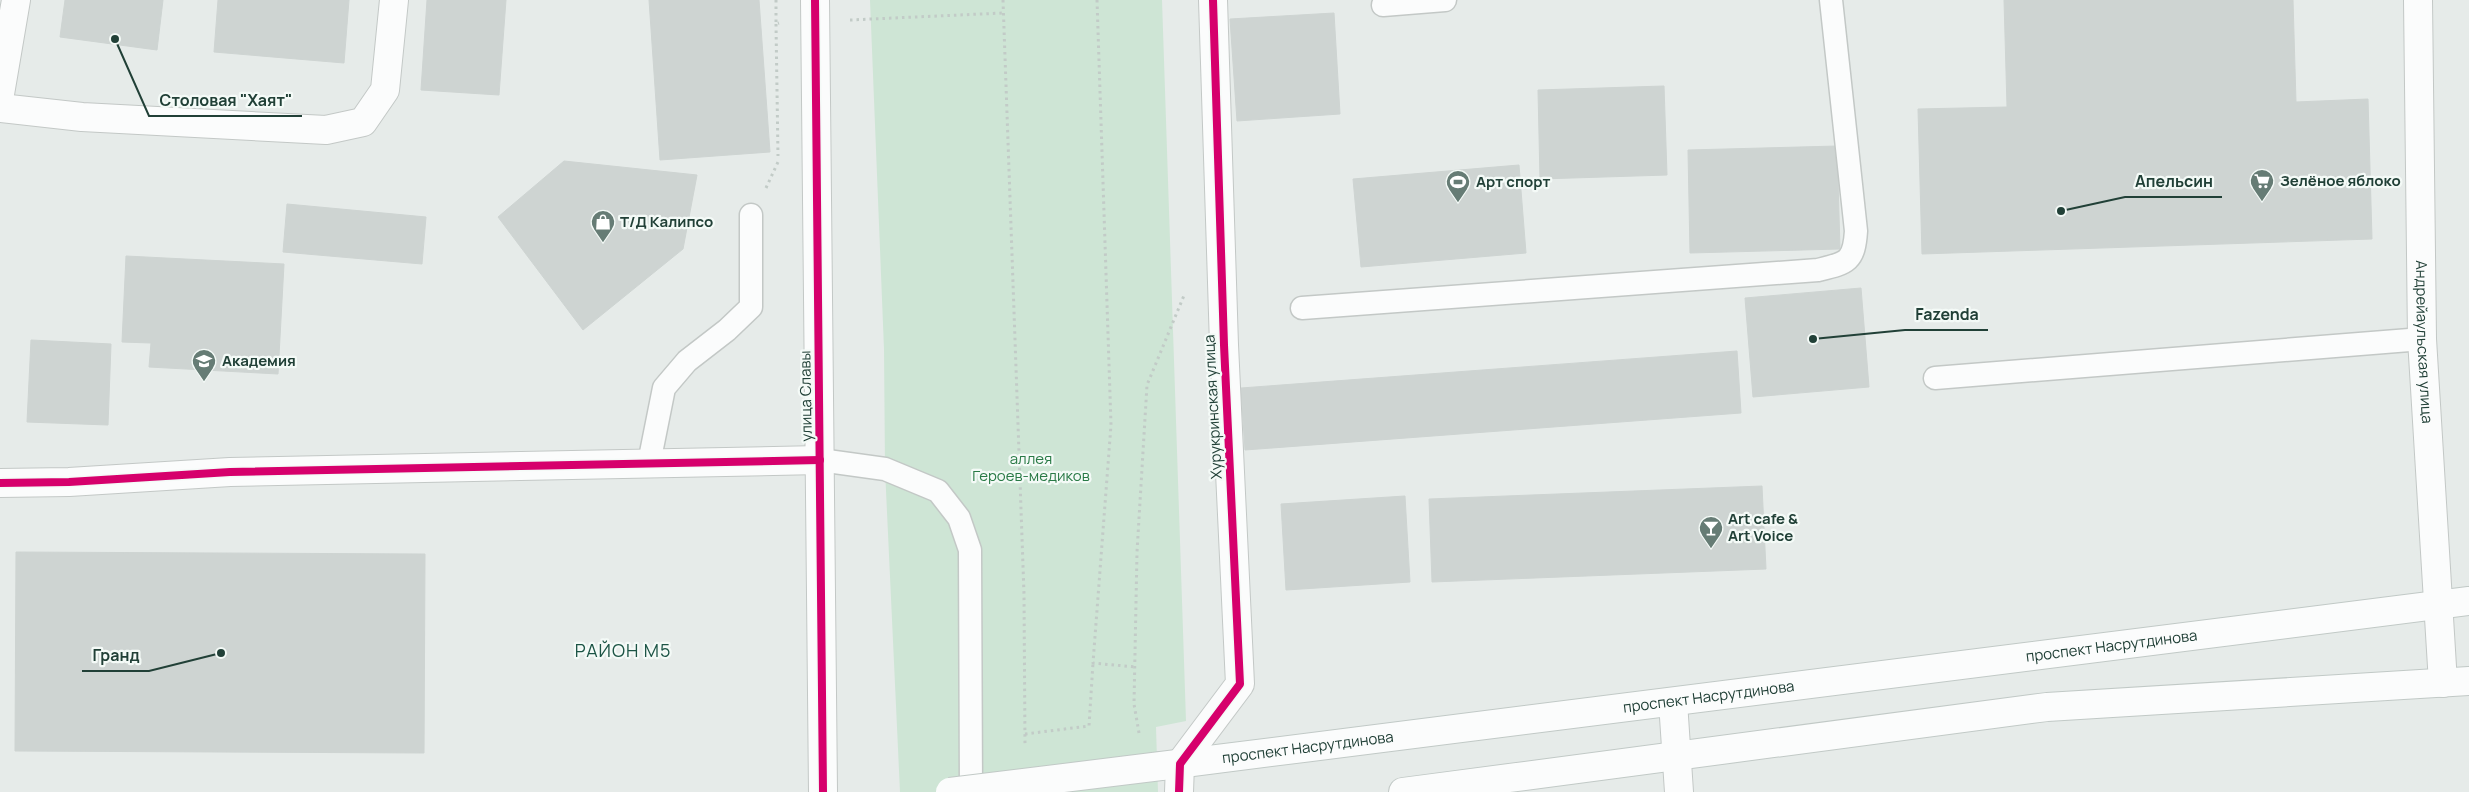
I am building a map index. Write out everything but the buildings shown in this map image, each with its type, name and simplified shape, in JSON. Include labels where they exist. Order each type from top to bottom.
[{"type":"street","points":[[0,94],[16,0]]},
{"type":"street","points":[[0,108],[82,117],[326,130],[363,122],[385,90],[394,0]]},
{"type":"street","name":"Хурукринская улица","points":[[1171,765],[1240,684],[1223,326],[1213,0]]},
{"type":"street","name":"Андрейаульская улица","points":[[2418,0],[2422,339],[2438,604],[2456,682]]},
{"type":"street","name":"улица Славы","points":[[816,11],[823,792]]},
{"type":"street","points":[[0,483],[69,482],[230,472],[820,460]]},
{"type":"street","name":"проспект Насрутдинова","points":[[950,792],[2438,604],[2469,602]]},
{"type":"street","points":[[1403,792],[2046,707],[2456,682]]},
{"type":"street","points":[[1673,702],[1675,755],[1679,792]]},
{"type":"street","points":[[1171,765],[1179,792]]},
{"type":"lane","points":[[1383,5],[1445,0]]},
{"type":"lane","points":[[1302,308],[1818,270],[1843,264],[1854,249],[1856,230],[1831,0]]},
{"type":"lane","points":[[649,463],[664,388],[687,361],[727,330],[751,307],[751,215]]},
{"type":"lane","points":[[1935,378],[2422,339]]},
{"type":"lane","points":[[820,460],[885,469],[938,491],[959,518],[970,550],[971,792]]},
{"type":"path","points":[[751,215],[778,164],[776,0]]},
{"type":"path","points":[[1003,0],[1024,584],[1026,753]]},
{"type":"path","points":[[1025,734],[1089,726],[1111,425],[1097,0]]},
{"type":"path","points":[[776,24],[816,11],[1003,13]]},
{"type":"path","points":[[1134,704],[1137,552],[1147,385],[1187,288]]},
{"type":"path","points":[[1093,663],[1135,667]]},
{"type":"green space","name":"аллея Героев-медиков","points":[[870,0],[1162,0],[1186,721],[1156,727],[1158,792],[900,792],[885,469],[884,349]]},
{"type":"cycle path","points":[[815,0],[823,792]]},
{"type":"cycle path","points":[[1179,792],[1180,764],[1240,684],[1224,345],[1213,0]]},
{"type":"cycle path","points":[[0,483],[69,482],[230,472],[820,460]]},
{"type":"place","name":"Столовая \"Хаят\"","points":[[115,39]]},
{"type":"place","name":"Зелёное яблоко","points":[[2262,202]]},
{"type":"place","name":"Арт спорт","points":[[1458,203]]},
{"type":"place","name":"Апельсин","points":[[2061,211]]},
{"type":"place","name":"Т/Д Калипсо","points":[[603,243]]},
{"type":"place","name":"Fazenda","points":[[1813,339]]},
{"type":"place","name":"Академия","points":[[204,382]]},
{"type":"place","name":"Art cafe & Art Voice","points":[[1711,549]]},
{"type":"place","name":"Гранд","points":[[221,653]]},
{"type":"district","name":"РАЙОН М5","points":[[623,651]]}]
